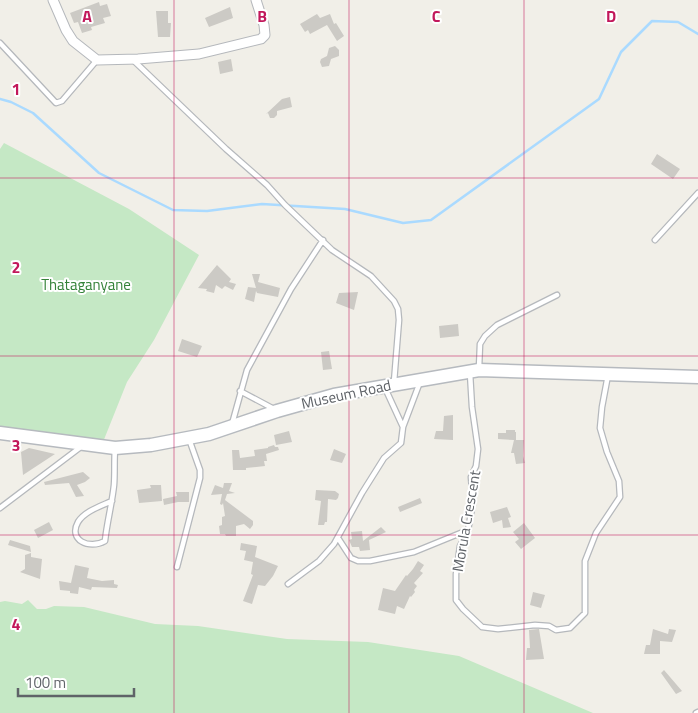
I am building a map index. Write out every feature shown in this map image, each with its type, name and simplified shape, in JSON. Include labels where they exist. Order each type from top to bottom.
[{"type":"street","points":[[53,0],[73,41],[97,60],[199,54],[261,39],[265,35],[264,25],[256,0]]},
{"type":"street","name":"Museum Road","points":[[0,433],[115,448],[151,445],[188,439],[231,428],[277,411],[334,395],[474,370],[698,377]]},
{"type":"lane","points":[[0,43],[56,102],[62,101],[97,60]]},
{"type":"lane","points":[[132,59],[226,150],[267,185],[285,205],[343,258],[371,276],[394,301],[398,309],[399,320],[389,385],[404,427]]},
{"type":"lane","points":[[655,240],[698,193]]},
{"type":"lane","points":[[231,428],[247,370],[291,289],[323,240]]},
{"type":"lane","name":"Morula Crescent","points":[[557,295],[503,321],[485,336],[480,344],[474,370],[472,407],[478,449],[476,466],[471,477],[473,503],[468,530],[460,546],[456,574],[456,596],[463,609],[478,625],[498,629],[535,625],[549,626],[556,630],[570,628],[584,613],[585,561],[596,534],[620,497],[619,481],[607,452],[600,428],[609,373]]},
{"type":"lane","points":[[288,584],[319,560],[334,544],[384,458],[401,443],[404,427],[422,378]]},
{"type":"lane","points":[[240,391],[277,411]]},
{"type":"lane","points":[[177,567],[200,478],[200,470],[188,439]]},
{"type":"lane","points":[[0,508],[84,445]]},
{"type":"lane","points":[[112,501],[86,513],[78,521],[75,530],[78,539],[86,544],[97,545],[105,541],[112,501],[114,485],[115,448]]},
{"type":"lane","points":[[338,538],[351,558],[358,561],[370,561],[414,552],[468,530]]},
{"type":"green space","name":"Thataganyane","points":[[4,143],[129,209],[199,255],[154,340],[127,382],[103,442],[0,428],[0,149]]},
{"type":"green space","points":[[28,600],[37,609],[46,609],[54,606],[84,607],[155,624],[198,626],[287,639],[368,642],[459,656],[593,713],[0,713],[0,602],[22,604]]},
{"type":"building","points":[[99,2],[100,6],[107,4],[111,16],[103,18],[105,23],[91,27],[92,30],[82,33],[78,22],[74,23],[70,13]]},
{"type":"building","points":[[230,7],[233,18],[209,27],[205,18]]},
{"type":"building","points":[[156,11],[168,11],[168,23],[171,23],[170,37],[158,37]]},
{"type":"building","points":[[317,14],[320,18],[330,14],[334,24],[336,23],[344,36],[337,41],[327,25],[310,34],[308,30],[305,32],[300,24]]},
{"type":"building","points":[[335,46],[339,50],[339,56],[331,59],[329,66],[322,67],[321,59],[327,56],[329,48]]},
{"type":"building","points":[[231,59],[233,71],[220,74],[218,62]]},
{"type":"building","points":[[290,97],[292,107],[277,111],[277,115],[274,118],[270,118],[268,113],[266,114],[282,99]]},
{"type":"building","points":[[657,154],[680,169],[673,179],[651,164]]},
{"type":"building","points":[[217,265],[231,279],[229,282],[236,284],[233,290],[225,286],[222,289],[216,285],[214,293],[206,291],[207,289],[198,288]]},
{"type":"building","points":[[252,274],[260,274],[258,282],[280,288],[278,297],[257,293],[256,291],[254,302],[245,299],[248,287],[256,288]]},
{"type":"building","points":[[358,292],[354,310],[336,303],[339,293]]},
{"type":"building","points":[[458,324],[459,336],[440,338],[439,326]]},
{"type":"building","points":[[182,339],[202,346],[197,357],[178,351]]},
{"type":"building","points":[[329,351],[332,369],[323,370],[321,352]]},
{"type":"building","points":[[453,415],[453,440],[434,439],[436,431],[443,431],[444,416]]},
{"type":"building","points":[[506,430],[515,430],[516,440],[524,440],[523,456],[525,463],[516,464],[514,453],[511,453],[514,440],[498,439],[498,433],[506,433]]},
{"type":"building","points":[[289,431],[292,442],[276,445],[274,435]]},
{"type":"building","points":[[274,445],[279,450],[266,454],[267,461],[264,461],[265,466],[246,468],[246,470],[233,470],[232,450],[239,450],[240,458],[255,456],[254,450]]},
{"type":"building","points":[[29,448],[55,454],[23,475],[21,452]]},
{"type":"building","points":[[334,449],[346,454],[342,463],[330,460]]},
{"type":"building","points":[[83,472],[90,478],[77,485],[84,496],[76,497],[69,483],[45,485],[44,482]]},
{"type":"building","points":[[224,483],[232,483],[229,491],[235,493],[227,494],[225,500],[253,521],[250,529],[244,524],[236,526],[236,536],[220,534],[219,526],[222,525],[222,517],[225,516],[223,503],[222,505],[220,504],[222,494],[211,495],[215,485],[223,488]]},
{"type":"building","points":[[150,485],[161,485],[162,501],[139,503],[137,490],[151,488]]},
{"type":"building","points":[[316,490],[335,491],[339,494],[336,500],[328,499],[327,522],[324,525],[318,525],[321,501],[315,500]]},
{"type":"building","points":[[176,492],[189,492],[189,502],[164,505],[163,499],[177,496]]},
{"type":"building","points":[[420,498],[422,503],[400,512],[398,507]]},
{"type":"building","points":[[507,507],[511,517],[508,518],[511,527],[503,528],[502,520],[493,523],[490,512]]},
{"type":"building","points":[[49,522],[53,530],[38,538],[34,530]]},
{"type":"building","points":[[524,523],[535,538],[521,549],[515,542],[519,539],[513,532]]},
{"type":"building","points":[[381,527],[386,532],[369,540],[370,550],[360,551],[359,547],[352,547],[349,540],[352,539],[351,532],[362,531],[363,541]]},
{"type":"building","points":[[10,540],[30,546],[31,552],[8,545]]},
{"type":"building","points":[[241,543],[257,546],[255,557],[278,566],[265,586],[258,585],[252,604],[243,601],[253,575],[251,574],[253,562],[244,560],[246,551],[240,550]]},
{"type":"building","points":[[31,553],[31,557],[42,559],[40,579],[20,572],[25,569],[25,555]]},
{"type":"building","points":[[418,561],[424,565],[420,571],[423,573],[414,583],[417,586],[414,590],[415,592],[410,596],[404,609],[397,606],[395,614],[378,610],[383,588],[395,591]]},
{"type":"building","points":[[75,565],[89,568],[87,578],[102,581],[114,580],[114,584],[118,585],[117,588],[92,587],[91,590],[79,587],[78,594],[60,590],[59,581],[71,583]]},
{"type":"building","points":[[533,592],[545,595],[541,608],[530,605]]},
{"type":"building","points":[[539,629],[544,659],[526,660],[527,648],[530,648],[529,630]]},
{"type":"building","points":[[653,629],[668,634],[669,629],[676,630],[672,642],[660,641],[660,654],[644,654],[646,645],[650,645]]},
{"type":"building","points":[[664,670],[682,691],[676,694],[661,673]]},
{"type":"waterway","points":[[0,99],[11,102],[33,113],[99,173],[173,210],[207,211],[262,204],[345,209],[403,223],[431,220],[599,99],[621,52],[652,21],[678,22],[698,34]]}]
